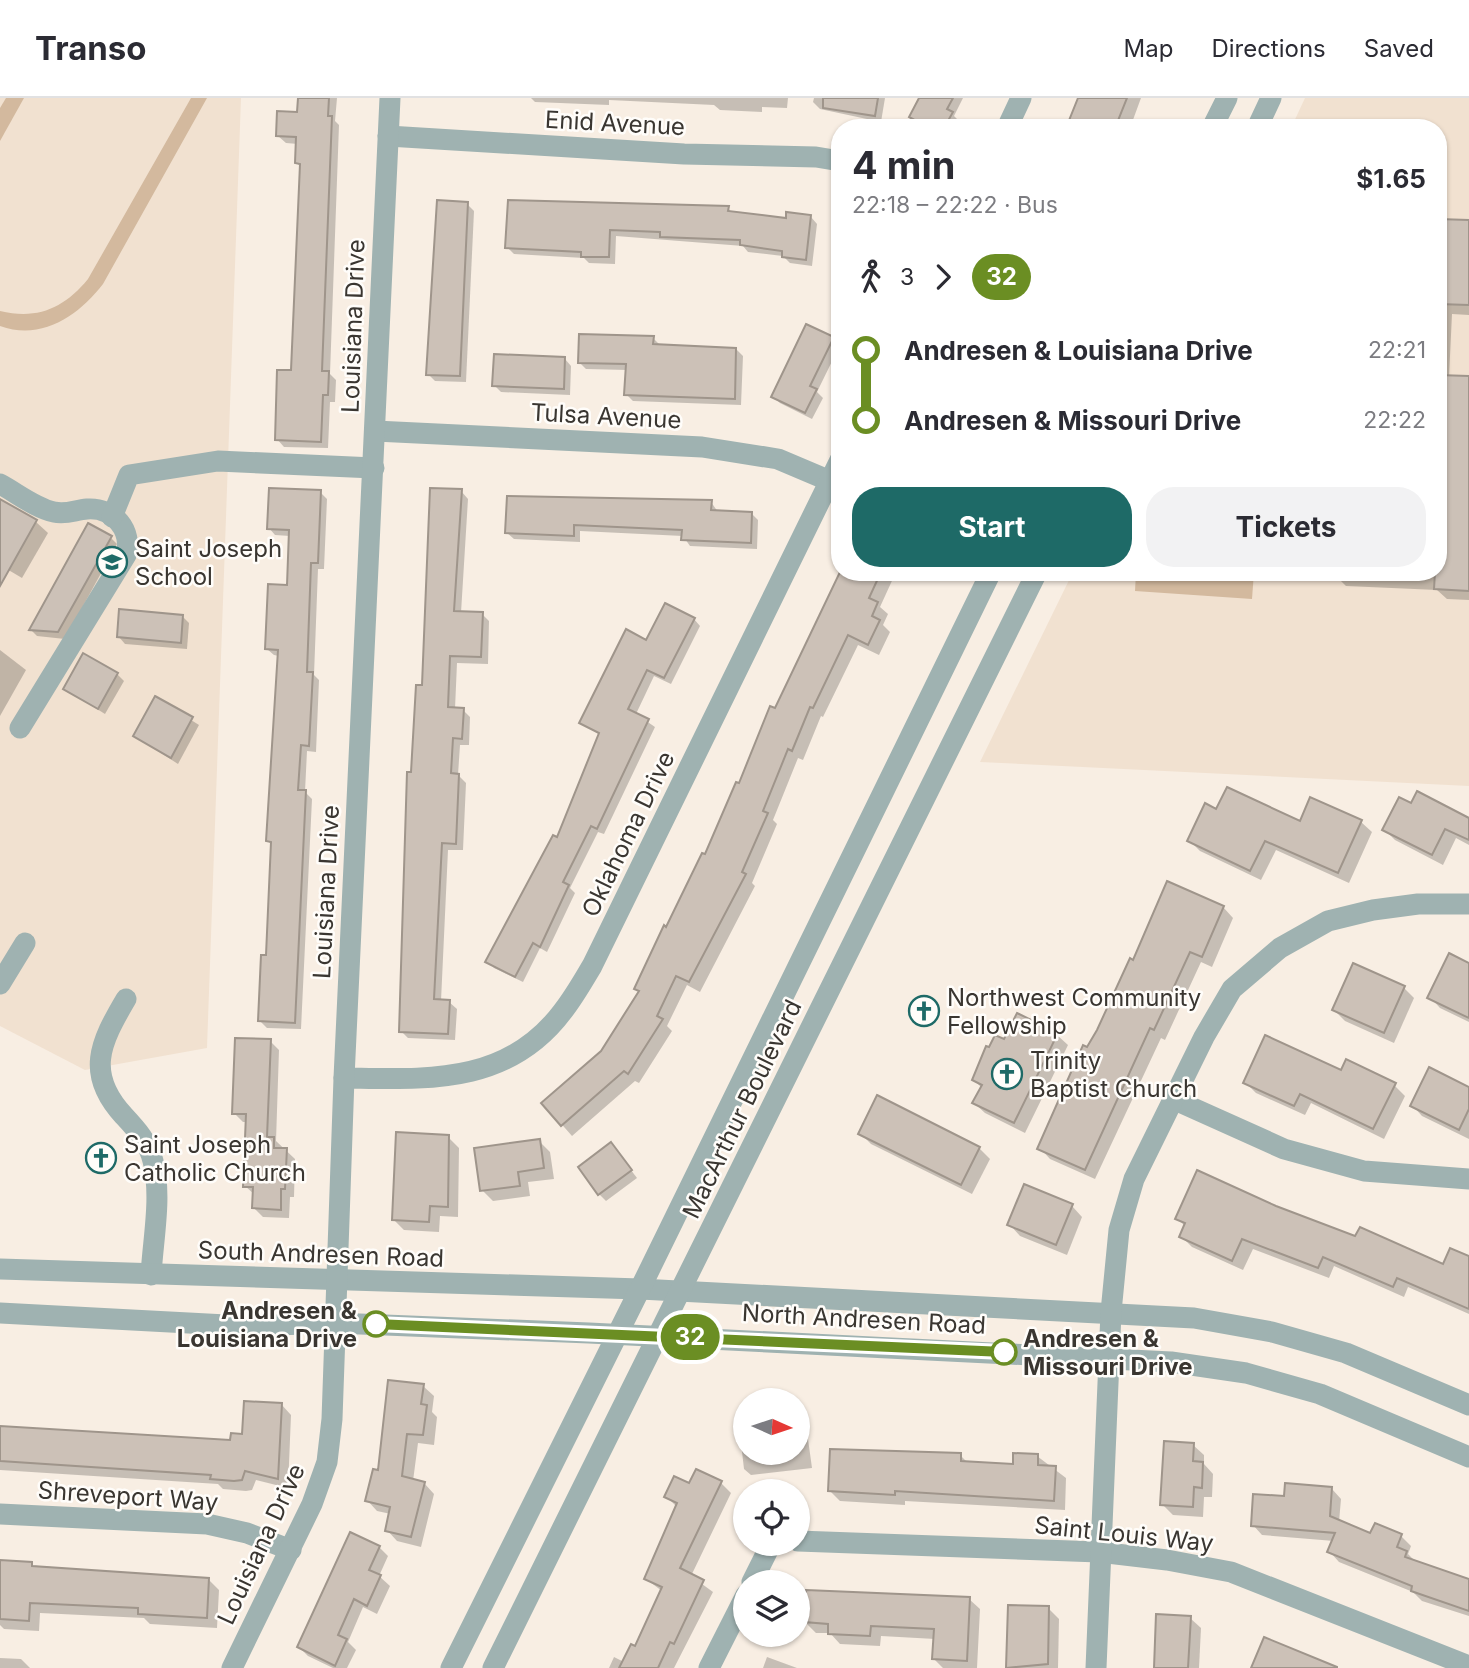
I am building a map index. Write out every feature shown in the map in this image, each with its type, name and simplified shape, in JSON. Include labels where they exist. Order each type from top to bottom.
[{"type":"street","name":"Louisiana Drive","points":[[232,1668],[291,1550],[327,1462],[390,98]]},
{"type":"street","points":[[1011,119],[1021,98]]},
{"type":"street","points":[[1216,119],[1227,98]]},
{"type":"street","points":[[1261,119],[1271,98]]},
{"type":"street","name":"Enid Avenue","points":[[388,136],[831,160]]},
{"type":"street","name":"Tulsa Avenue","points":[[375,430],[702,447],[778,458],[830,481]]},
{"type":"street","points":[[112,517],[129,475],[218,461],[374,468]]},
{"type":"street","name":"Oklahoma Drive","points":[[344,1078],[451,1077],[486,1069],[528,1046],[562,1013],[592,966],[830,481]]},
{"type":"street","points":[[0,484],[54,512],[89,509],[112,517],[128,534],[126,555],[20,728]]},
{"type":"street","name":"MacArthur Boulevard","points":[[451,1668],[618,1334],[987,581]]},
{"type":"street","name":"MacArthur Boulevard","points":[[493,1668],[1033,581]]},
{"type":"street","points":[[1096,1668],[1111,1312],[1119,1230],[1134,1179],[1204,1037],[1232,989],[1280,947],[1328,921],[1373,910],[1418,904],[1469,904]]},
{"type":"street","points":[[0,984],[25,943]]},
{"type":"street","points":[[126,999],[106,1032],[100,1052],[100,1072],[106,1091],[145,1141],[153,1160],[156,1180],[151,1275]]},
{"type":"street","points":[[1175,1100],[1284,1149],[1350,1167],[1469,1179]]},
{"type":"street","name":"South Andresen Road","points":[[0,1269],[335,1282],[640,1289]]},
{"type":"street","name":"North Andresen Road","points":[[640,1289],[1194,1318],[1272,1332],[1390,1369],[1469,1405]]},
{"type":"street","points":[[0,1313],[245,1326],[335,1323],[618,1334]]},
{"type":"street","name":"North Andresen Road","points":[[618,1334],[1171,1362],[1246,1373],[1364,1410],[1469,1457]]},
{"type":"street","name":"Shreveport Way","points":[[0,1514],[207,1524],[247,1533],[291,1550]]},
{"type":"street","name":"Saint Louis Way","points":[[810,1541],[1099,1552],[1167,1559],[1231,1572],[1469,1665]]},
{"type":"street","points":[[709,1668],[733,1621]]},
{"type":"shaded area","name":"Saint Joseph School","points":[[0,98],[241,98],[207,1048],[85,1070],[0,1026]]},
{"type":"shaded area","points":[[6,98],[24,98],[0,141],[0,108]]},
{"type":"shaded area","points":[[191,98],[207,98],[103,284],[93,296],[58,323],[44,328],[15,330],[0,326],[0,311],[26,314],[49,309],[69,298],[88,279]]},
{"type":"shaded area","points":[[1305,98],[1469,98],[1469,786],[980,762],[1069,581],[1447,581],[1447,119],[1295,119]]},
{"type":"shaded area","points":[[1136,581],[1253,581],[1252,599],[1135,591]]},
{"type":"building","points":[[298,98],[329,98],[328,116],[332,116],[322,371],[329,371],[328,395],[323,395],[321,442],[275,440],[277,370],[291,370],[300,164],[295,163],[296,137],[276,136],[277,111],[297,112]]},
{"type":"building","points":[[823,98],[878,98],[875,116],[823,108]]},
{"type":"building","points":[[919,98],[953,98],[947,109],[953,112],[949,119],[909,117]]},
{"type":"building","points":[[1078,98],[1127,98],[1119,119],[1070,119]]},
{"type":"building","points":[[437,200],[468,202],[460,376],[426,375]]},
{"type":"building","points":[[508,200],[729,206],[728,211],[786,218],[786,212],[811,215],[806,260],[782,257],[782,251],[740,245],[740,240],[660,237],[660,232],[610,230],[609,257],[581,257],[581,252],[505,248]]},
{"type":"building","points":[[1447,219],[1469,220],[1469,305],[1447,304]]},
{"type":"building","points":[[806,324],[831,336],[831,343],[810,386],[817,389],[805,413],[771,397]]},
{"type":"building","points":[[579,334],[654,336],[653,344],[736,348],[735,399],[624,395],[626,364],[578,363]]},
{"type":"building","points":[[494,354],[565,357],[564,389],[492,386]]},
{"type":"building","points":[[1447,375],[1469,376],[1469,591],[1434,589],[1434,581],[1447,581]]},
{"type":"building","points":[[269,488],[321,490],[318,563],[311,563],[307,672],[313,672],[309,746],[301,745],[298,790],[306,790],[295,1023],[258,1021],[261,955],[266,955],[271,842],[266,841],[278,650],[265,649],[268,584],[287,585],[289,530],[267,529]]},
{"type":"building","points":[[430,488],[462,489],[454,611],[483,612],[481,657],[450,656],[448,707],[464,708],[462,739],[453,738],[451,773],[459,774],[456,844],[442,843],[434,999],[450,1000],[448,1034],[399,1032],[407,772],[411,772],[416,685],[422,685]]},
{"type":"building","points":[[507,496],[712,500],[711,510],[752,512],[751,543],[681,540],[682,530],[574,525],[574,536],[505,533]]},
{"type":"building","points":[[0,499],[37,520],[0,586]]},
{"type":"building","points":[[88,523],[112,536],[58,632],[29,630]]},
{"type":"building","points":[[836,581],[877,581],[869,598],[878,602],[872,616],[880,620],[868,645],[848,635],[813,708],[810,707],[792,751],[788,749],[763,811],[768,813],[742,872],[746,874],[689,982],[676,976],[657,1016],[663,1019],[628,1074],[624,1071],[561,1126],[541,1103],[601,1051],[639,991],[634,989],[664,925],[666,927],[702,853],[705,854],[736,782],[739,783],[770,706],[775,708]]},
{"type":"building","points":[[665,603],[695,618],[664,678],[647,670],[628,709],[649,719],[597,829],[591,826],[563,882],[569,885],[540,947],[533,943],[515,977],[485,962],[553,835],[557,837],[599,733],[579,723],[626,629],[646,640]]},
{"type":"building","points":[[119,609],[183,615],[181,643],[117,637]]},
{"type":"building","points":[[83,653],[118,673],[98,709],[63,689]]},
{"type":"building","points":[[155,696],[193,717],[171,758],[133,736]]},
{"type":"building","points":[[1227,787],[1300,821],[1310,797],[1362,820],[1338,873],[1265,841],[1250,871],[1187,841],[1205,803],[1216,809]]},
{"type":"building","points":[[1417,791],[1469,818],[1469,840],[1445,829],[1432,855],[1382,830],[1399,797],[1411,803]]},
{"type":"building","points":[[1167,881],[1224,906],[1202,957],[1190,952],[1154,1030],[1150,1028],[1085,1170],[1037,1149],[1083,1045],[1087,1047],[1097,1030],[1130,958],[1133,960]]},
{"type":"building","points":[[1449,953],[1469,963],[1469,1018],[1427,998]]},
{"type":"building","points":[[1353,963],[1405,986],[1384,1033],[1332,1010]]},
{"type":"building","name":"Trinity Baptist Church","points":[[1017,1013],[1058,1033],[1014,1123],[972,1103],[982,1085],[972,1080],[986,1046],[989,1047],[995,1035],[1004,1039]]},
{"type":"building","points":[[1265,1035],[1341,1070],[1346,1059],[1396,1083],[1373,1129],[1300,1094],[1294,1106],[1243,1083]]},
{"type":"building","points":[[235,1038],[271,1039],[267,1137],[274,1137],[274,1148],[287,1148],[281,1210],[252,1208],[253,1187],[243,1187],[246,1114],[232,1114]]},
{"type":"building","points":[[1429,1067],[1469,1087],[1469,1109],[1459,1130],[1410,1106]]},
{"type":"building","points":[[877,1095],[980,1147],[961,1185],[858,1134]]},
{"type":"building","points":[[396,1132],[449,1135],[448,1207],[430,1206],[429,1222],[392,1220]]},
{"type":"building","points":[[540,1139],[544,1168],[518,1172],[520,1186],[480,1191],[474,1148]]},
{"type":"building","points":[[611,1142],[632,1170],[598,1195],[578,1167]]},
{"type":"building","points":[[1197,1170],[1276,1206],[1355,1236],[1360,1227],[1443,1264],[1450,1248],[1469,1256],[1469,1309],[1397,1278],[1393,1287],[1323,1257],[1318,1268],[1242,1239],[1232,1261],[1179,1237],[1185,1223],[1175,1219]]},
{"type":"building","points":[[1024,1184],[1073,1204],[1056,1245],[1007,1225]]},
{"type":"building","points":[[388,1380],[424,1384],[421,1404],[427,1405],[423,1435],[407,1434],[402,1476],[425,1482],[411,1537],[385,1531],[390,1507],[365,1501],[373,1469],[378,1470]]},
{"type":"building","points":[[244,1401],[282,1403],[278,1479],[245,1471],[242,1480],[234,1481],[210,1479],[211,1475],[0,1461],[0,1426],[230,1440],[231,1433],[242,1434]]},
{"type":"building","points":[[1164,1441],[1194,1443],[1193,1461],[1203,1462],[1202,1488],[1194,1487],[1193,1507],[1160,1505]]},
{"type":"building","points":[[830,1449],[961,1453],[961,1461],[1013,1464],[1013,1453],[1038,1454],[1038,1465],[1056,1466],[1054,1501],[895,1491],[895,1495],[828,1491]]},
{"type":"building","points":[[696,1469],[722,1481],[680,1568],[704,1580],[674,1644],[670,1642],[658,1668],[619,1668],[631,1644],[635,1646],[662,1587],[644,1579],[677,1503],[664,1497],[674,1476],[689,1483]]},
{"type":"building","points":[[1285,1483],[1332,1487],[1330,1516],[1370,1533],[1375,1523],[1402,1534],[1397,1547],[1407,1551],[1405,1557],[1469,1579],[1469,1611],[1411,1591],[1412,1586],[1327,1552],[1335,1533],[1251,1526],[1253,1494],[1284,1496]]},
{"type":"building","points":[[350,1532],[380,1546],[369,1570],[381,1575],[367,1606],[354,1599],[338,1635],[347,1639],[335,1666],[297,1647]]},
{"type":"building","points":[[0,1560],[32,1562],[32,1566],[209,1578],[207,1618],[138,1614],[138,1608],[30,1603],[29,1621],[0,1619]]},
{"type":"building","points":[[810,1590],[970,1597],[967,1661],[932,1659],[934,1629],[871,1626],[870,1636],[828,1634],[828,1624],[810,1622]]},
{"type":"building","points":[[1008,1605],[1049,1606],[1048,1664],[1006,1668]]},
{"type":"building","points":[[1156,1614],[1191,1616],[1188,1668],[1154,1668]]},
{"type":"building","points":[[1264,1637],[1337,1667],[1337,1668],[1251,1668]]},
{"type":"bus line","name":"32","points":[[376,1324],[1004,1352]]},
{"type":"place","name":"Saint Joseph School","points":[[112,562]]},
{"type":"place","name":"Northwest Community Fellowship","points":[[924,1011]]},
{"type":"place","name":"Trinity Baptist Church","points":[[1007,1074]]},
{"type":"place","name":"Saint Joseph Catholic Church","points":[[101,1158]]},
{"type":"place","name":"Andresen & Louisiana Drive","points":[[376,1324]]},
{"type":"place","name":"Andresen & Missouri Drive","points":[[1004,1352]]}]
